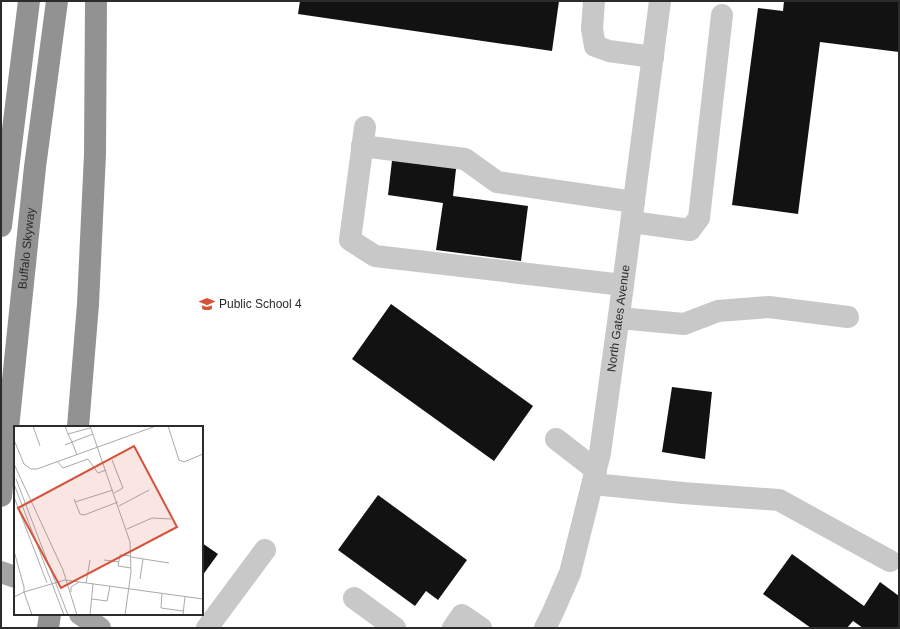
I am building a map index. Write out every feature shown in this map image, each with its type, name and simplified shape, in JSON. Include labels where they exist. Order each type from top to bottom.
[{"type":"highway","points":[[1,226],[29,1]]},
{"type":"highway","name":"Buffalo Skyway","points":[[1,496],[34,175],[57,1]]},
{"type":"highway","points":[[78,426],[88,304],[95,162],[96,1]]},
{"type":"highway","points":[[48,628],[50,615]]},
{"type":"main road","points":[[1,572],[14,577]]},
{"type":"main road","points":[[81,615],[100,628]]},
{"type":"street","points":[[594,1],[592,29],[595,46],[609,51],[653,57]]},
{"type":"street","name":"North Gates Avenue","points":[[545,628],[570,573],[600,453],[660,1]]},
{"type":"street","points":[[623,285],[375,256],[350,240],[364,137],[465,159],[497,182],[633,212],[690,230],[699,218],[722,15]]},
{"type":"street","points":[[619,318],[684,324],[718,311],[768,307],[848,317]]},
{"type":"street","points":[[556,439],[594,477],[683,493],[779,500],[890,560]]},
{"type":"street","points":[[207,628],[265,550]]},
{"type":"street","points":[[354,598],[395,628]]},
{"type":"street","points":[[453,628],[462,615],[481,628]]},
{"type":"building","points":[[300,1],[559,1],[552,51],[298,14]]},
{"type":"building","points":[[784,1],[899,1],[899,52],[820,42],[798,214],[732,205],[758,8],[783,11]]},
{"type":"building","points":[[393,152],[457,160],[453,196],[528,206],[521,261],[436,250],[443,203],[388,195]]},
{"type":"building","points":[[391,304],[533,406],[494,461],[352,359]]},
{"type":"building","points":[[672,387],[712,392],[705,459],[662,452]]},
{"type":"building","points":[[378,495],[467,560],[438,600],[426,591],[415,606],[338,550]]},
{"type":"building","points":[[203,544],[218,554],[203,575]]},
{"type":"building","points":[[792,554],[864,606],[880,582],[899,596],[899,628],[863,628],[853,621],[847,628],[811,628],[763,594]]},
{"type":"place","name":"Public School 4","points":[[207,304]]}]
